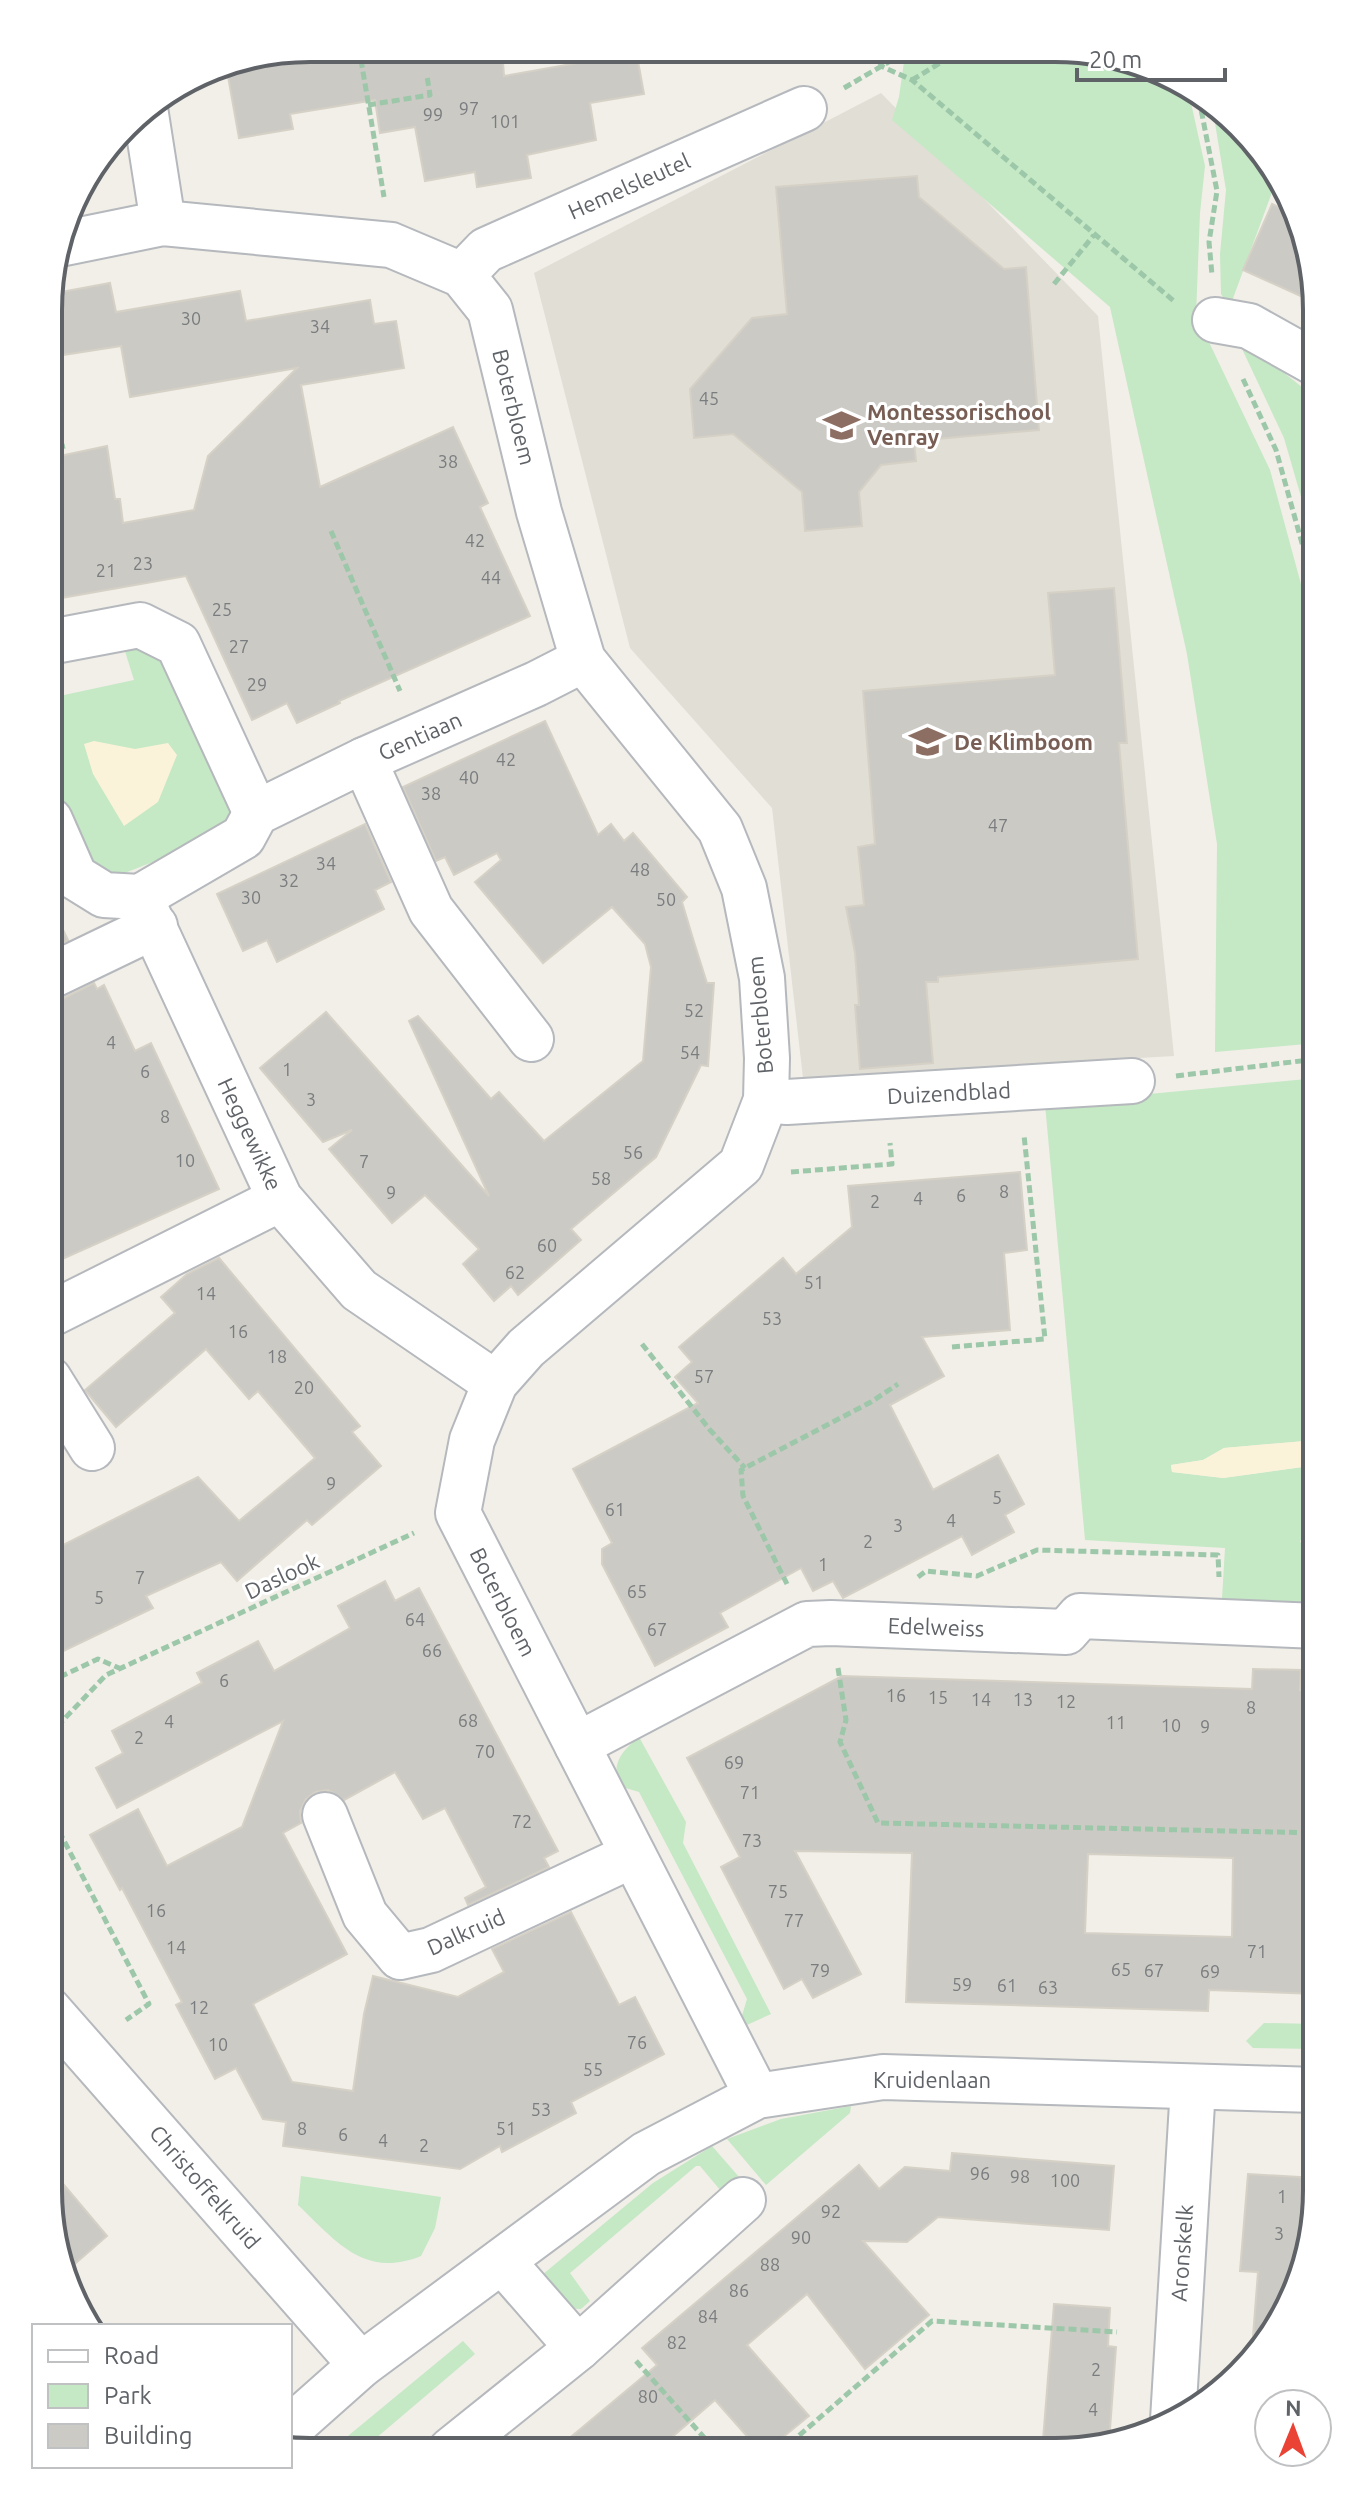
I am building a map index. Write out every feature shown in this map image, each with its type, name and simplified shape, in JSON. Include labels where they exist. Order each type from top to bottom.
[{"type":"street","name":"Hemelsleutel","points":[[462,275],[486,250],[804,109]]},
{"type":"street","points":[[147,124],[163,223]]},
{"type":"street","name":"Boterbloem","points":[[71,242],[163,223],[391,245],[462,275],[490,310],[539,512],[583,660],[720,829],[744,888],[762,978],[767,1046],[766,1100],[741,1165],[526,1348],[495,1383],[472,1440],[458,1513],[757,2096]]},
{"type":"street","points":[[1215,320],[1249,326],[1303,356]]},
{"type":"street","points":[[62,640],[140,625],[178,644],[256,813]]},
{"type":"street","name":"Gentiaan","points":[[62,968],[148,911],[243,837],[256,813],[583,660]]},
{"type":"street","points":[[364,760],[431,910],[531,1039]]},
{"type":"street","points":[[62,847],[75,877],[104,895],[148,911]]},
{"type":"street","name":"Heggewikke","points":[[148,911],[280,1199],[359,1290],[495,1383]]},
{"type":"street","name":"Duizendblad","points":[[766,1100],[787,1102],[1132,1081]]},
{"type":"street","points":[[62,1308],[280,1199]]},
{"type":"street","points":[[62,1400],[92,1448]]},
{"type":"street","name":"Edelweiss","points":[[577,1745],[819,1623],[1066,1632],[1080,1616],[1302,1625]]},
{"type":"street","name":"Dalkruid","points":[[325,1815],[365,1915],[400,1957],[431,1950],[633,1855]]},
{"type":"street","name":"Christoffelkruid","points":[[62,2025],[361,2365]]},
{"type":"street","name":"Kruidenlaan","points":[[292,2426],[361,2365],[646,2154],[757,2096],[883,2077],[1302,2090]]},
{"type":"street","name":"Aronskelk","points":[[1174,2408],[1193,2087]]},
{"type":"street","points":[[466,2438],[591,2336],[743,2200]]},
{"type":"street","points":[[502,2261],[591,2336]]},
{"type":"path","points":[[361,62],[391,245]]},
{"type":"path","points":[[879,62],[883,67],[912,80],[1170,299],[1215,320]]},
{"type":"path","points":[[804,109],[891,62]]},
{"type":"path","points":[[912,80],[942,62]]},
{"type":"path","points":[[368,105],[430,95],[427,76]]},
{"type":"path","points":[[1054,284],[1094,235]]},
{"type":"path","points":[[331,531],[420,736]]},
{"type":"path","points":[[1132,1081],[1303,1061]]},
{"type":"path","points":[[952,1347],[1045,1339],[1024,1131]]},
{"type":"path","points":[[642,1344],[710,1430],[745,1468]]},
{"type":"path","points":[[898,1384],[871,1402],[741,1470],[743,1496],[819,1623],[846,1720],[840,1742],[878,1823],[1302,1833]]},
{"type":"path","name":"Daslook","points":[[62,1721],[106,1675],[458,1513]]},
{"type":"path","name":"Daslook","points":[[62,1676],[98,1659],[120,1668]]},
{"type":"path","points":[[62,1837],[149,2004],[126,2020]]},
{"type":"path","points":[[796,2438],[932,2321],[1117,2332]]},
{"type":"path","points":[[591,2336],[702,2438]]},
{"type":"shaded area","points":[[881,93],[1098,316],[1174,1056],[803,1078],[772,808],[630,648],[534,273]]},
{"type":"green space","points":[[904,62],[1055,62],[1087,64],[1135,75],[1191,103],[1205,166],[1196,315],[1270,470],[1303,591],[1303,1044],[1215,1052],[1217,844],[1187,654],[1110,307],[892,120]]},
{"type":"green space","points":[[1215,121],[1241,147],[1272,192],[1232,301],[1225,300],[1221,294],[1220,254],[1226,190]]},
{"type":"green space","points":[[1235,334],[1303,388],[1303,503],[1284,438]]},
{"type":"green space","points":[[124,648],[148,649],[164,658],[228,800],[233,821],[214,838],[117,876],[84,864],[62,817],[62,695],[134,680]]},
{"type":"green space","points":[[1303,1079],[1302,1441],[1224,1448],[1203,1460],[1171,1465],[1172,1472],[1223,1478],[1302,1467],[1302,1616],[1231,1614],[1222,1599],[1225,1548],[1085,1540],[1045,1104]]},
{"type":"green space","points":[[639,1737],[686,1822],[683,1843],[771,2014],[738,2029],[747,1999],[639,1792],[619,1786],[617,1764]]},
{"type":"green space","points":[[1264,2023],[1302,2024],[1302,2049],[1253,2048],[1246,2041]]},
{"type":"green space","points":[[851,2106],[850,2113],[766,2185],[727,2139],[781,2119]]},
{"type":"green space","points":[[712,2146],[739,2177],[721,2191],[700,2166],[696,2166],[570,2273],[590,2301],[581,2309],[559,2308],[536,2280],[653,2183]]},
{"type":"green space","points":[[301,2176],[441,2197],[435,2228],[421,2256],[383,2263],[352,2253],[298,2205]]},
{"type":"green space","points":[[463,2341],[475,2354],[376,2438],[346,2438]]},
{"type":"sand","points":[[94,741],[135,749],[168,743],[177,755],[158,802],[124,826],[93,774],[84,744]]},
{"type":"sand","points":[[1302,1441],[1302,1467],[1223,1478],[1172,1472],[1171,1465],[1203,1460],[1224,1448]]},
{"type":"building","points":[[503,62],[504,76],[583,62],[638,62],[644,94],[590,103],[596,140],[527,155],[531,178],[477,187],[475,172],[425,181],[415,127],[380,133],[375,100],[290,114],[293,129],[239,138],[228,76],[278,64]]},
{"type":"building","points":[[917,176],[919,197],[1004,269],[1026,267],[1039,430],[914,441],[916,461],[881,465],[859,492],[862,526],[805,531],[802,492],[733,434],[694,438],[690,389],[752,318],[787,314],[776,187]]},
{"type":"building","points":[[1272,204],[1280,208],[1295,246],[1302,297],[1243,270]]},
{"type":"building","points":[[110,283],[116,312],[240,291],[246,321],[370,300],[374,324],[396,321],[404,368],[301,385],[320,487],[453,427],[488,503],[480,507],[530,616],[339,701],[297,723],[287,703],[252,720],[186,576],[62,598],[62,455],[107,446],[115,499],[120,499],[123,523],[194,510],[208,456],[297,368],[130,397],[121,346],[62,355],[63,292]]},
{"type":"building","points":[[1114,588],[1127,743],[1119,743],[1138,959],[938,977],[938,982],[926,982],[933,1063],[860,1069],[855,953],[846,907],[864,905],[858,847],[875,844],[863,691],[1055,675],[1048,593]]},
{"type":"building","points":[[545,721],[598,835],[611,824],[624,841],[633,833],[687,897],[682,902],[694,942],[707,983],[714,983],[708,1066],[701,1065],[656,1157],[571,1229],[581,1240],[518,1295],[511,1286],[494,1301],[463,1264],[479,1249],[425,1195],[392,1223],[329,1149],[352,1130],[323,1142],[260,1068],[326,1012],[489,1196],[409,1021],[418,1016],[491,1099],[499,1092],[544,1141],[643,1061],[651,967],[645,944],[612,907],[543,963],[475,882],[501,860],[497,853],[454,875],[445,857],[436,861],[403,787]]},
{"type":"building","points":[[365,824],[391,882],[375,890],[384,909],[277,962],[267,940],[243,951],[217,894]]},
{"type":"building","points":[[62,928],[68,940],[62,943]]},
{"type":"building","points":[[94,983],[97,989],[104,985],[135,1051],[151,1043],[219,1189],[62,1259],[62,999]]},
{"type":"building","points":[[1020,1172],[1027,1250],[1004,1253],[1010,1330],[922,1337],[944,1376],[890,1405],[933,1490],[998,1455],[1024,1504],[1005,1515],[1014,1532],[972,1555],[962,1536],[843,1598],[833,1581],[813,1591],[801,1568],[720,1613],[728,1627],[655,1666],[602,1564],[602,1549],[612,1543],[573,1469],[698,1403],[675,1377],[692,1362],[679,1347],[783,1258],[796,1274],[852,1227],[848,1186]]},
{"type":"building","points":[[219,1258],[360,1426],[352,1432],[381,1466],[312,1525],[307,1520],[237,1581],[221,1562],[146,1596],[153,1608],[62,1652],[62,1545],[198,1477],[239,1521],[315,1458],[258,1391],[249,1399],[206,1349],[116,1427],[85,1390],[175,1313],[161,1297],[187,1274]]},
{"type":"building","points":[[385,1581],[395,1601],[419,1588],[558,1851],[544,1858],[549,1867],[468,1905],[465,1898],[486,1887],[445,1808],[423,1819],[395,1772],[344,1800],[328,1790],[316,1792],[306,1799],[300,1811],[301,1823],[283,1833],[347,1954],[253,2004],[292,2082],[353,2091],[373,1976],[458,1997],[504,1972],[492,1949],[571,1912],[619,2005],[635,1997],[664,2054],[571,2102],[576,2113],[502,2152],[500,2146],[460,2169],[283,2146],[286,2122],[263,2119],[236,2068],[215,2079],[176,2005],[182,2002],[122,1888],[120,1890],[90,1835],[138,1809],[167,1866],[242,1827],[283,1721],[117,1808],[96,1768],[123,1753],[112,1731],[202,1683],[197,1673],[258,1641],[274,1671],[350,1628],[338,1606]]},
{"type":"building","points":[[1253,1669],[1301,1670],[1302,1993],[1209,1990],[1208,2011],[906,2002],[912,1853],[795,1851],[861,1974],[813,1998],[802,1979],[784,1989],[721,1867],[740,1857],[687,1758],[842,1676],[1252,1689]],"holes":[[[1088,1854],[1233,1858],[1232,1937],[1085,1933]]]},
{"type":"building","points":[[952,2153],[1114,2166],[1109,2230],[938,2217],[907,2242],[863,2241],[929,2315],[865,2369],[807,2294],[747,2345],[809,2416],[782,2438],[749,2438],[715,2400],[671,2438],[570,2438],[657,2365],[642,2348],[859,2165],[879,2189],[905,2167],[950,2171]]},
{"type":"building","points":[[1248,2174],[1302,2177],[1301,2222],[1295,2254],[1270,2314],[1253,2340],[1258,2272],[1240,2271]]},
{"type":"building","points":[[62,2183],[107,2236],[74,2265],[64,2222]]},
{"type":"building","points":[[1054,2304],[1110,2308],[1108,2346],[1116,2347],[1110,2431],[1043,2438]]},
{"type":"place","name":"Montessorischool Venray","points":[[841,425]]},
{"type":"place","name":"De Klimboom","points":[[928,742]]}]
